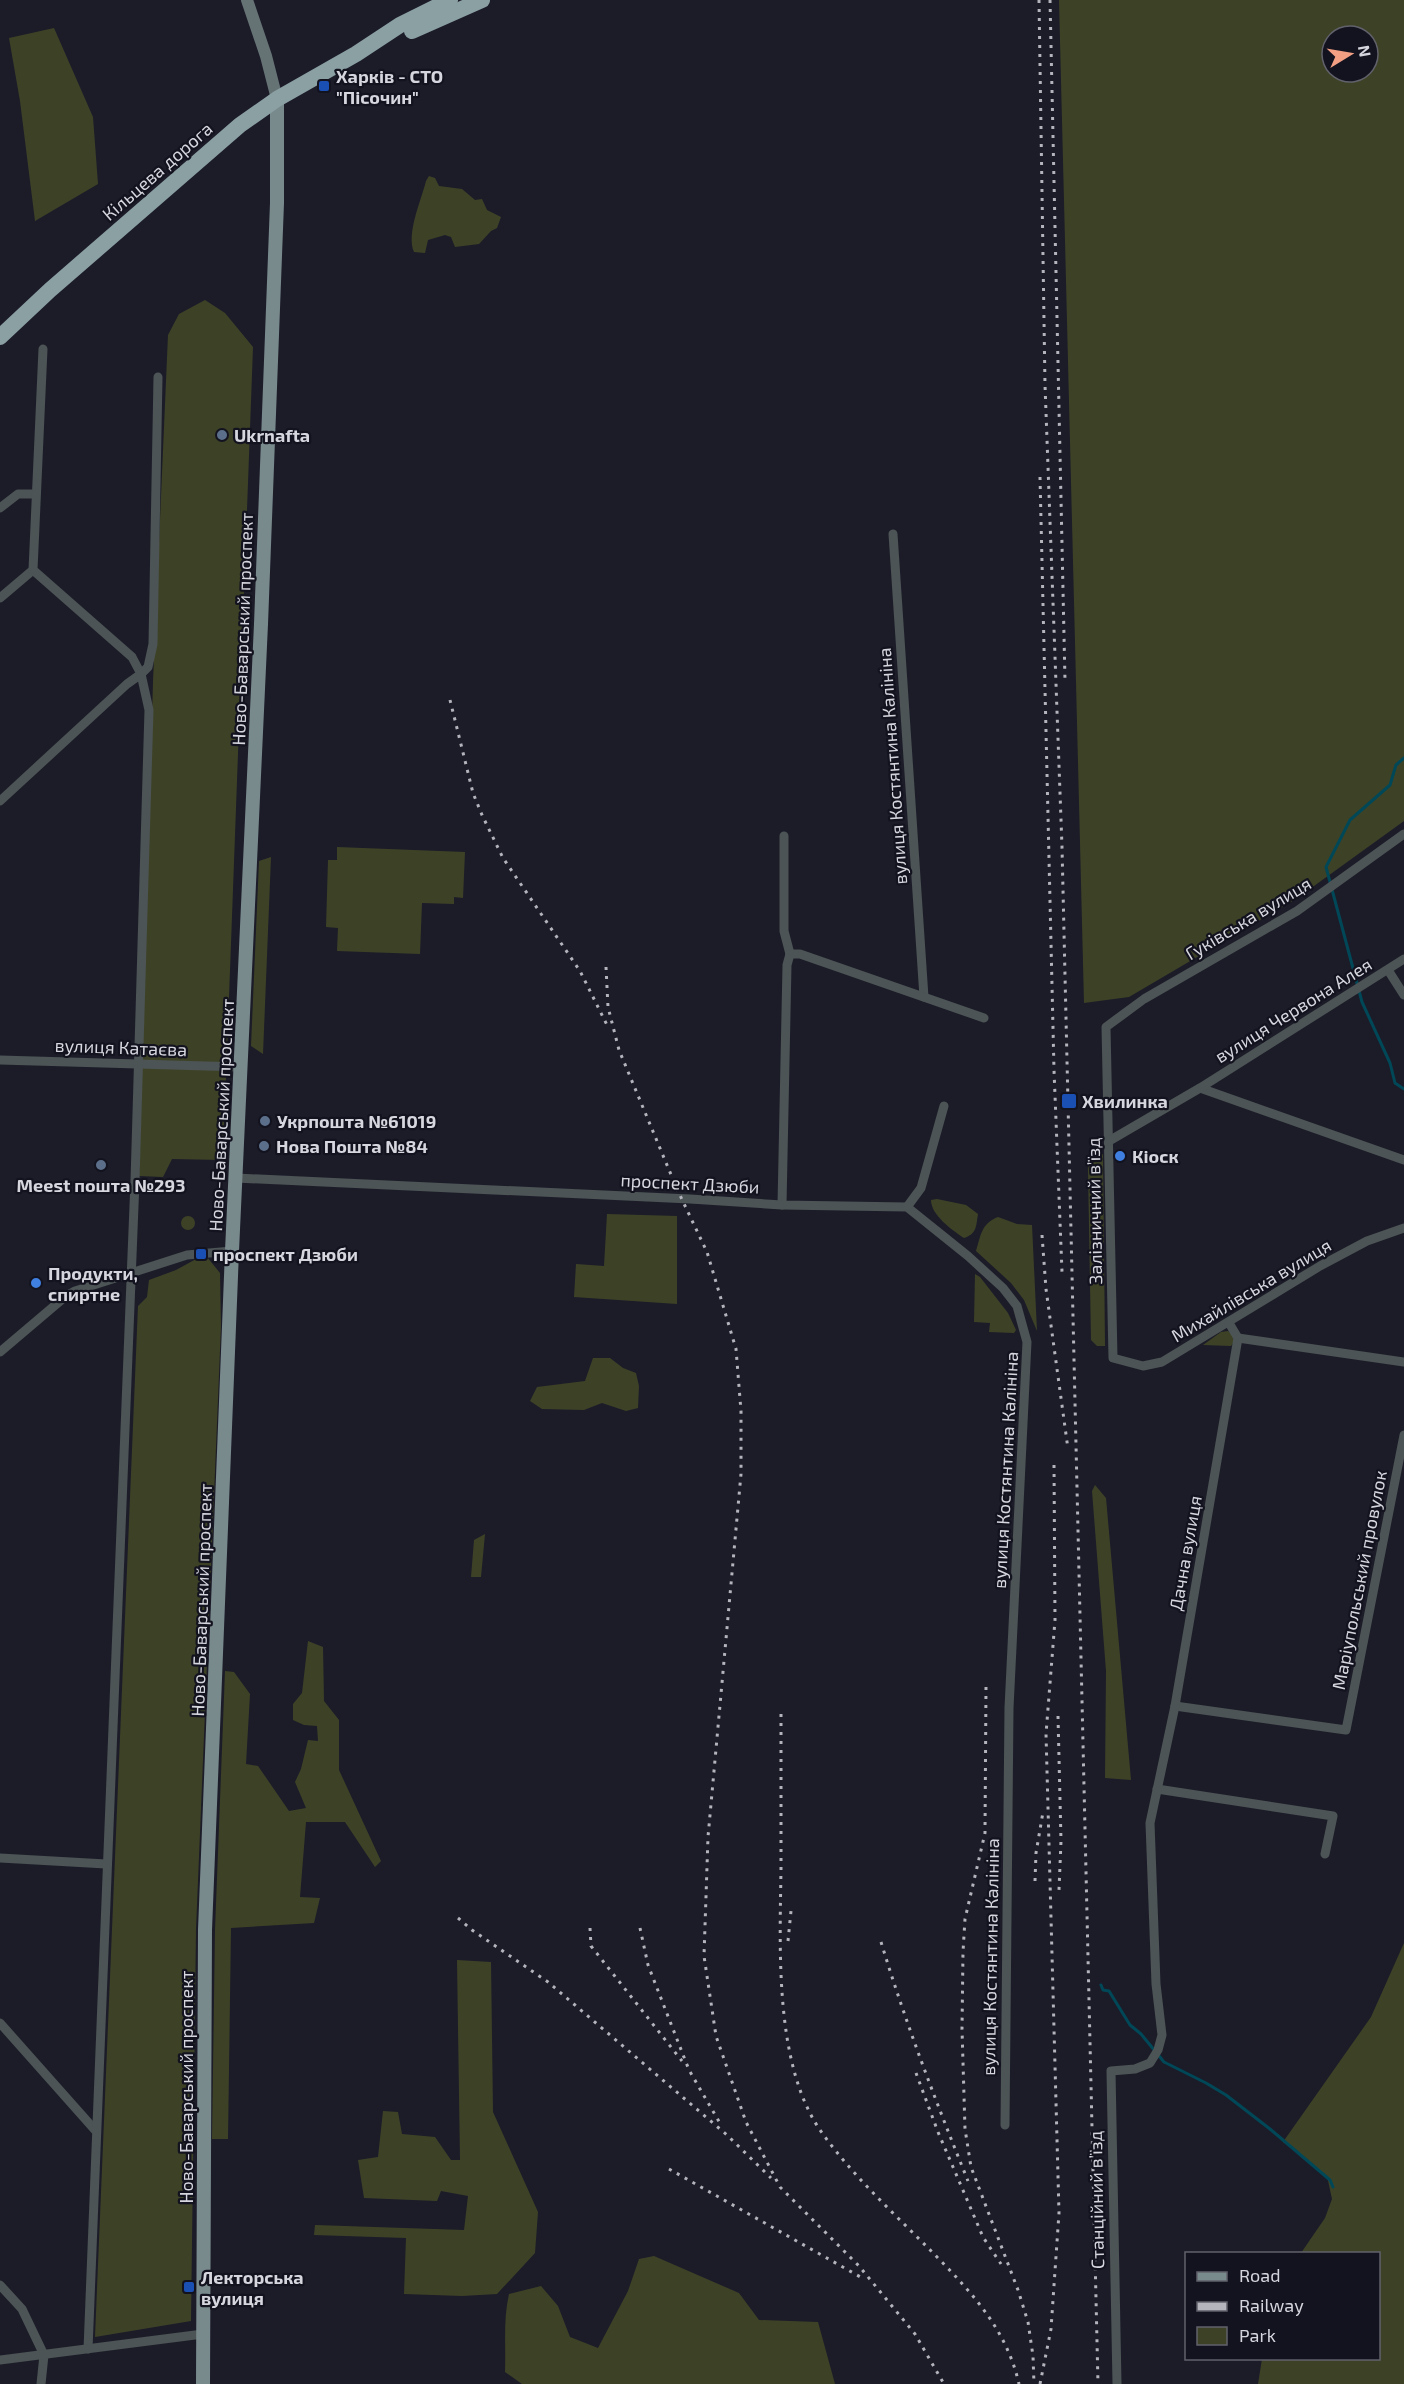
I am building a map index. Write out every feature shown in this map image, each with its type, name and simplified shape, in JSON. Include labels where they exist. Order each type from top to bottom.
[{"type":"highway","name":"Кільцева дорога","points":[[0,337],[214,146],[277,99],[356,54],[400,25],[450,0]]},
{"type":"highway","name":"Кільцева дорога","points":[[356,54],[482,0]]},
{"type":"main road","name":"Ново-Баварський проспект","points":[[203,2384],[205,1930],[277,203],[277,99]]},
{"type":"street","points":[[247,0],[266,56],[277,99]]},
{"type":"street","points":[[0,598],[33,570],[43,349]]},
{"type":"street","points":[[0,801],[148,667],[153,644],[158,377]]},
{"type":"street","points":[[0,508],[18,494],[36,494]]},
{"type":"street","name":"вулиця Костянтина Калініна","points":[[893,534],[924,997]]},
{"type":"street","points":[[33,570],[132,657],[141,674],[148,710],[130,1272],[88,2349]]},
{"type":"street","name":"Гуківська вулиця","points":[[1106,1027],[1144,999],[1297,911],[1404,834]]},
{"type":"street","points":[[784,836],[784,931],[790,954],[787,965],[782,1205],[907,1207],[921,1188],[944,1106]]},
{"type":"street","points":[[790,954],[800,954],[984,1018]]},
{"type":"street","name":"вулиця Червона Алея","points":[[1109,1141],[1200,1088],[1404,959]]},
{"type":"street","points":[[1388,970],[1404,995]]},
{"type":"street","name":"Залізничний в’їзд","points":[[1106,1027],[1113,1358]]},
{"type":"street","name":"вулиця Катаєва","points":[[0,1060],[241,1067]]},
{"type":"street","name":"вулиця Червона Алея","points":[[1200,1088],[1404,1160]]},
{"type":"street","name":"проспект Дзюби","points":[[236,1178],[690,1198],[782,1205]]},
{"type":"street","name":"вулиця Костянтина Калініна","points":[[907,1207],[968,1256],[1003,1288],[1017,1306],[1027,1342],[1009,1708],[1005,2126]]},
{"type":"street","name":"Михайлівська вулиця","points":[[1113,1358],[1143,1366],[1162,1362],[1320,1266],[1367,1241],[1404,1228]]},
{"type":"street","points":[[0,1352],[66,1296],[130,1272],[187,1255],[232,1251]]},
{"type":"street","points":[[1229,1323],[1238,1338],[1404,1362]]},
{"type":"street","name":"Дачна вулиця","points":[[1158,2050],[1162,2035],[1156,1984],[1150,1823],[1175,1706],[1238,1338]]},
{"type":"street","name":"Маріупольський провулок","points":[[1175,1706],[1346,1730],[1404,1435]]},
{"type":"street","points":[[1157,1790],[1333,1816],[1325,1854]]},
{"type":"street","points":[[0,1858],[106,1864]]},
{"type":"street","points":[[0,2023],[95,2130]]},
{"type":"street","name":"Станційний в’їзд","points":[[1117,2384],[1112,2071],[1136,2069],[1154,2060],[1158,2050]]},
{"type":"street","points":[[0,2285],[22,2309],[44,2355],[42,2384]]},
{"type":"street","points":[[0,2360],[203,2334]]},
{"type":"green space","points":[[1059,0],[1404,0],[1404,821],[1296,899],[1129,997],[1084,1003]]},
{"type":"green space","points":[[54,28],[93,117],[98,184],[35,221],[20,101],[9,38]]},
{"type":"green space","points":[[429,176],[435,178],[439,186],[462,189],[475,200],[482,199],[487,210],[501,217],[497,228],[479,244],[455,247],[451,237],[445,235],[428,240],[425,253],[414,252],[413,227]]},
{"type":"green space","points":[[205,300],[225,313],[253,347],[223,1160],[172,1159],[163,1177],[139,1176],[153,682],[168,335],[179,314]]},
{"type":"green space","points":[[337,847],[465,852],[463,898],[454,897],[454,904],[422,903],[420,954],[337,951],[338,928],[326,927],[328,860],[337,860]]},
{"type":"green space","points":[[271,857],[263,1054],[251,1046],[259,861]]},
{"type":"green space","points":[[1103,1154],[1105,1346],[1097,1346],[1091,1340],[1088,1169],[1091,1156]]},
{"type":"green space","points":[[937,1199],[966,1205],[978,1214],[975,1229],[971,1234],[964,1238],[943,1222],[932,1206],[931,1200]]},
{"type":"green space","points":[[607,1214],[677,1216],[677,1304],[574,1297],[576,1264],[604,1266]]},
{"type":"green space","points":[[188,1216],[193,1218],[195,1223],[193,1228],[188,1230],[183,1228],[181,1223],[183,1218]]},
{"type":"green space","points":[[998,1217],[1017,1224],[1032,1225],[1037,1331],[1024,1300],[1011,1283],[976,1251],[985,1227]]},
{"type":"green space","points":[[207,1257],[220,1273],[221,1326],[196,1929],[191,2321],[95,2337],[138,1306],[147,1297],[149,1280],[176,1270],[198,1258]]},
{"type":"green space","points":[[975,1274],[980,1277],[1008,1313],[1016,1330],[1014,1333],[989,1332],[990,1323],[974,1322]]},
{"type":"green space","points":[[1228,1331],[1233,1335],[1234,1342],[1231,1346],[1203,1345],[1221,1332]]},
{"type":"green space","points":[[593,1358],[610,1358],[623,1368],[636,1373],[639,1386],[638,1408],[626,1411],[602,1403],[584,1410],[542,1409],[530,1401],[537,1387],[585,1381]]},
{"type":"green space","points":[[1095,1485],[1106,1498],[1131,1780],[1105,1778],[1106,1671],[1092,1491]]},
{"type":"green space","points":[[485,1534],[481,1577],[471,1577],[474,1540]]},
{"type":"green space","points":[[308,1641],[323,1647],[324,1701],[339,1720],[339,1770],[381,1861],[375,1867],[345,1822],[306,1822],[300,1897],[320,1898],[314,1923],[231,1928],[228,2139],[212,2139],[215,1930],[225,1671],[234,1672],[250,1694],[246,1764],[258,1766],[289,1811],[306,1808],[295,1782],[301,1769],[308,1740],[318,1741],[317,1726],[304,1725],[293,1720],[293,1704],[302,1693]]},
{"type":"green space","points":[[1404,1943],[1404,2384],[1258,2384],[1262,2360],[1380,2360],[1380,2252],[1302,2252],[1325,2218],[1332,2199],[1327,2176],[1283,2142],[1371,2017]]},
{"type":"green space","points":[[457,1960],[491,1962],[493,2112],[538,2212],[535,2253],[497,2294],[462,2296],[404,2294],[406,2238],[314,2235],[315,2225],[464,2230],[468,2196],[441,2191],[437,2201],[364,2198],[358,2160],[378,2157],[383,2111],[398,2112],[402,2134],[435,2137],[451,2160],[460,2160]]},
{"type":"green space","points":[[654,2256],[739,2293],[759,2320],[818,2322],[835,2384],[522,2384],[505,2372],[505,2323],[509,2294],[541,2286],[558,2306],[570,2337],[598,2348],[628,2291],[639,2259]]},
{"type":"waterway","points":[[1404,758],[1396,765],[1390,785],[1350,820],[1326,867],[1362,1002],[1390,1063],[1395,1083],[1404,1089]]},
{"type":"waterway","points":[[1101,1985],[1103,1990],[1109,1991],[1130,2025],[1141,2034],[1164,2062],[1226,2095],[1330,2180],[1333,2187]]},
{"type":"railway","points":[[1039,0],[1045,385],[1062,847],[1098,2384]]},
{"type":"railway","points":[[1050,0],[1065,681]]},
{"type":"railway","points":[[1040,477],[1054,1070],[1062,1272]]},
{"type":"railway","points":[[450,700],[473,793],[482,815],[503,858],[580,971],[608,1027]]},
{"type":"railway","points":[[606,967],[608,1007],[619,1050],[677,1189],[707,1252],[736,1349],[741,1411],[741,1474],[708,1837],[704,1956],[716,2036],[746,2122],[780,2187],[859,2266],[915,2334],[944,2384]]},
{"type":"railway","points":[[1042,1235],[1046,1289],[1068,1449]]},
{"type":"railway","points":[[1040,2384],[1051,2329],[1059,2213],[1046,1734],[1055,1620],[1054,1464]]},
{"type":"railway","points":[[986,1687],[985,1833],[965,1919],[963,1952],[962,2029],[965,2129],[971,2167],[1028,2322],[1034,2384]]},
{"type":"railway","points":[[781,1714],[780,1933],[783,2003],[794,2072],[805,2103],[820,2130],[847,2164],[951,2271],[976,2300],[998,2331],[1014,2365],[1019,2384]]},
{"type":"railway","points":[[1058,1716],[1061,1841],[1059,1890]]},
{"type":"railway","points":[[1035,1881],[1036,1853],[1043,1812]]},
{"type":"railway","points":[[788,1941],[791,1911]]},
{"type":"railway","points":[[458,1918],[548,1982],[727,2135],[771,2178]]},
{"type":"railway","points":[[590,1928],[591,1946],[682,2061]]},
{"type":"railway","points":[[640,1928],[648,1965],[689,2070],[721,2125]]},
{"type":"railway","points":[[881,1942],[922,2063],[968,2181]]},
{"type":"railway","points":[[916,2073],[938,2132],[983,2237],[1001,2264]]},
{"type":"railway","points":[[669,2169],[864,2279]]},
{"type":"place","name":"Харків - СТО \"Пісочин\"","points":[[324,86]]},
{"type":"place","name":"Ukrnafta","points":[[222,435]]},
{"type":"place","name":"Хвилинка","points":[[1069,1101]]},
{"type":"place","name":"Укрпошта №61019","points":[[265,1121]]},
{"type":"place","name":"Нова Пошта №84","points":[[264,1146]]},
{"type":"place","name":"Кіоск","points":[[1120,1156]]},
{"type":"place","name":"Meest пошта №293","points":[[101,1165]]},
{"type":"place","name":"проспект Дзюби","points":[[201,1254]]},
{"type":"place","name":"Продукти, спиртне","points":[[36,1283]]},
{"type":"place","name":"Лекторська вулиця","points":[[189,2287]]}]
